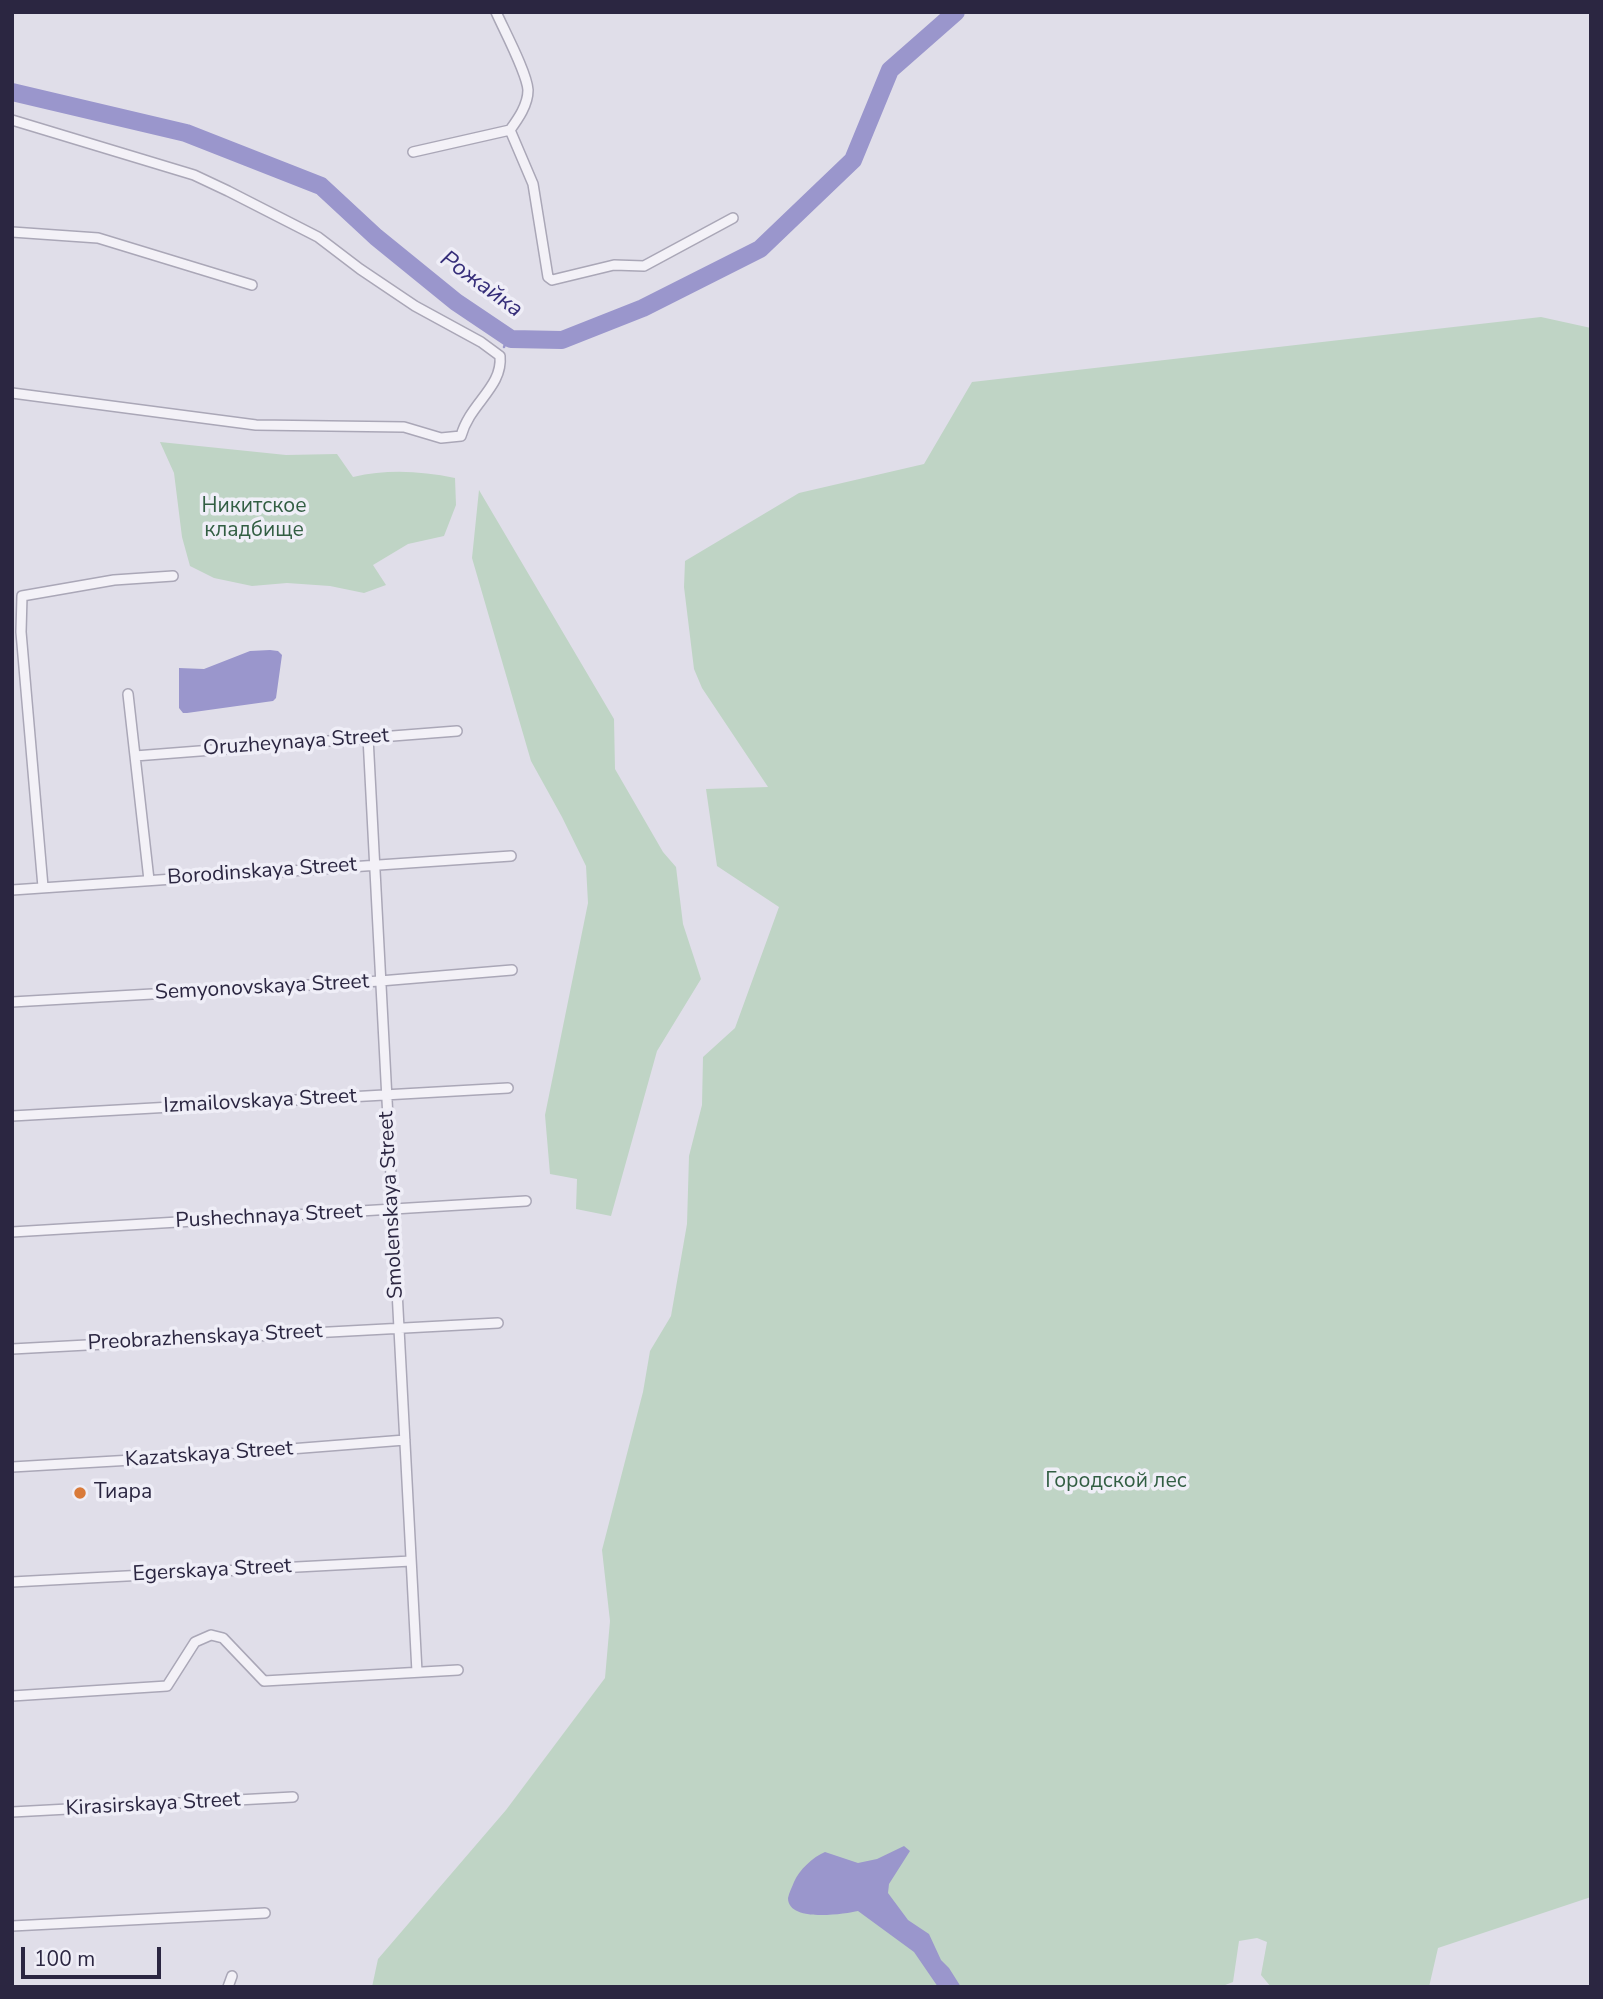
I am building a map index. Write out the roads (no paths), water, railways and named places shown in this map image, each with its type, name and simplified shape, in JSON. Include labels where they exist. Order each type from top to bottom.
[{"type":"street","points":[[413,152],[510,130],[521,115],[528,90],[496,12]]},
{"type":"street","points":[[12,120],[194,175],[318,237],[415,306],[481,342],[500,356],[501,369],[496,380],[465,421],[461,436],[441,438],[404,427],[256,425],[12,394]]},
{"type":"street","points":[[510,130],[533,184],[548,277],[552,280],[614,265],[644,266],[733,218]]},
{"type":"street","points":[[12,232],[98,238],[252,285]]},
{"type":"street","points":[[43,887],[21,632],[22,596],[114,580],[173,576]]},
{"type":"street","points":[[128,694],[149,880]]},
{"type":"street","name":"Oruzheynaya Street","points":[[135,756],[457,731]]},
{"type":"street","name":"Smolenskaya Street","points":[[368,737],[417,1672]]},
{"type":"street","name":"Borodinskaya Street","points":[[12,890],[511,856]]},
{"type":"street","name":"Semyonovskaya Street","points":[[12,1002],[512,971]]},
{"type":"street","name":"Izmailovskaya Street","points":[[12,1116],[508,1088]]},
{"type":"street","name":"Pushechnaya Street","points":[[12,1232],[526,1201]]},
{"type":"street","name":"Preobrazhenskaya Street","points":[[12,1349],[498,1323]]},
{"type":"street","name":"Kazatskaya Street","points":[[12,1467],[405,1440]]},
{"type":"street","name":"Egerskaya Street","points":[[12,1582],[411,1561]]},
{"type":"street","points":[[12,1696],[167,1686],[195,1642],[211,1635],[223,1638],[264,1681],[458,1670]]},
{"type":"street","name":"Kirasirskaya Street","points":[[12,1812],[293,1797]]},
{"type":"street","points":[[12,1926],[265,1913]]},
{"type":"street","points":[[228,1987],[232,1976]]},
{"type":"waterway","name":"Рожайка","points":[[12,92],[186,133],[321,186],[376,237],[456,302],[511,339],[562,340],[643,308],[760,249],[853,160],[890,70],[956,12]]},
{"type":"waterway","points":[[504,347],[511,339]]},
{"type":"place","name":"Тиара","points":[[80,1493]]},
{"type":"park label","name":"Никитское кладбище","points":[[254,519]]},
{"type":"park label","name":"Городской лес","points":[[1116,1482]]}]
